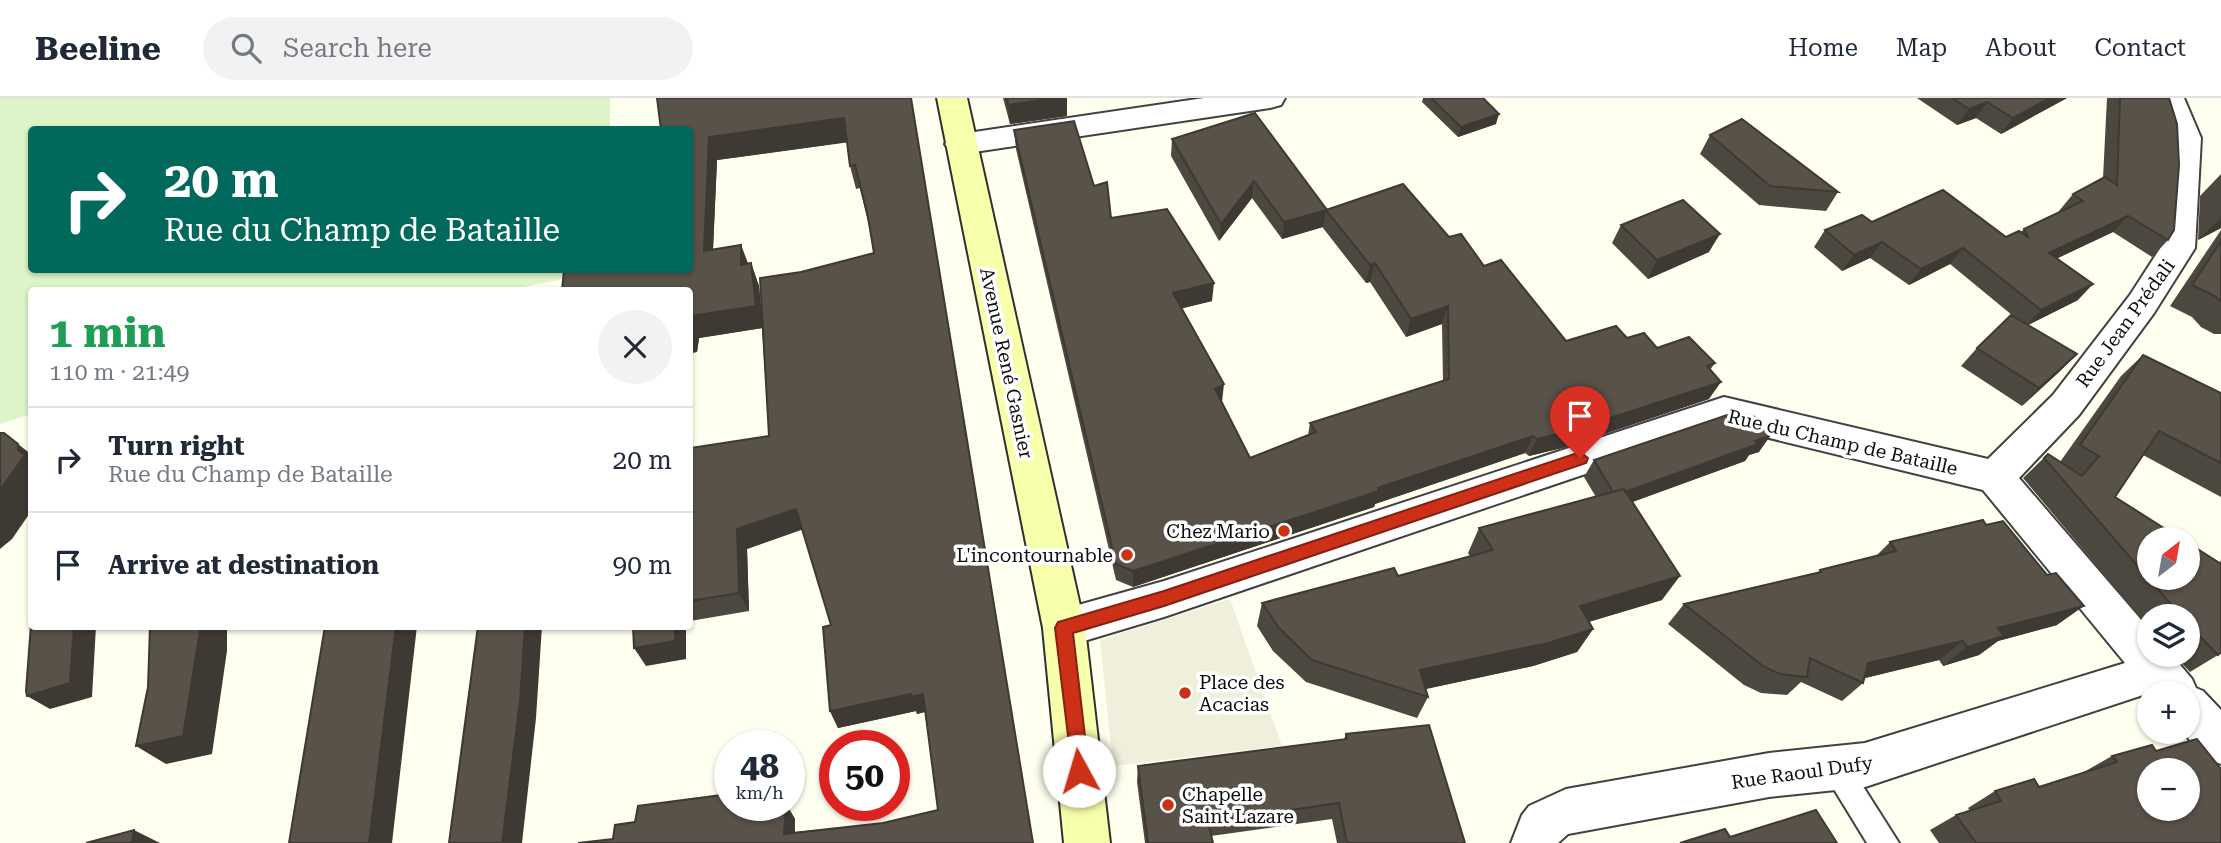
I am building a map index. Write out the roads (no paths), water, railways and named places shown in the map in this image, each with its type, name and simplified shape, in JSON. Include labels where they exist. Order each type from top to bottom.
[{"type":"main road","name":"Avenue René Gasnier","points":[[952,98],[1064,628],[1087,843]]},
{"type":"street","points":[[961,144],[1270,98]]},
{"type":"street","name":"Rue Jean Prédali","points":[[1995,477],[2066,405],[2142,304],[2178,248],[2185,138],[2169,98]]},
{"type":"street","name":"Rue du Champ de Bataille","points":[[1064,628],[1164,599],[1724,412],[1995,477]]},
{"type":"street","points":[[1995,477],[2165,681]]},
{"type":"street","name":"Rue Raoul Dufy","points":[[1534,843],[1543,824],[1552,816],[1566,812],[1769,775],[1865,765],[2137,681]]},
{"type":"street","points":[[2200,719],[2221,743]]},
{"type":"lane","points":[[1835,768],[1884,843]]},
{"type":"place","name":"Chez Mario","points":[[1284,531]]},
{"type":"place","name":"L'incontournable","points":[[1127,555]]},
{"type":"place","name":"Place des Acacias","points":[[1185,693]]},
{"type":"place","name":"Chapelle Saint Lazare","points":[[1168,805]]}]
